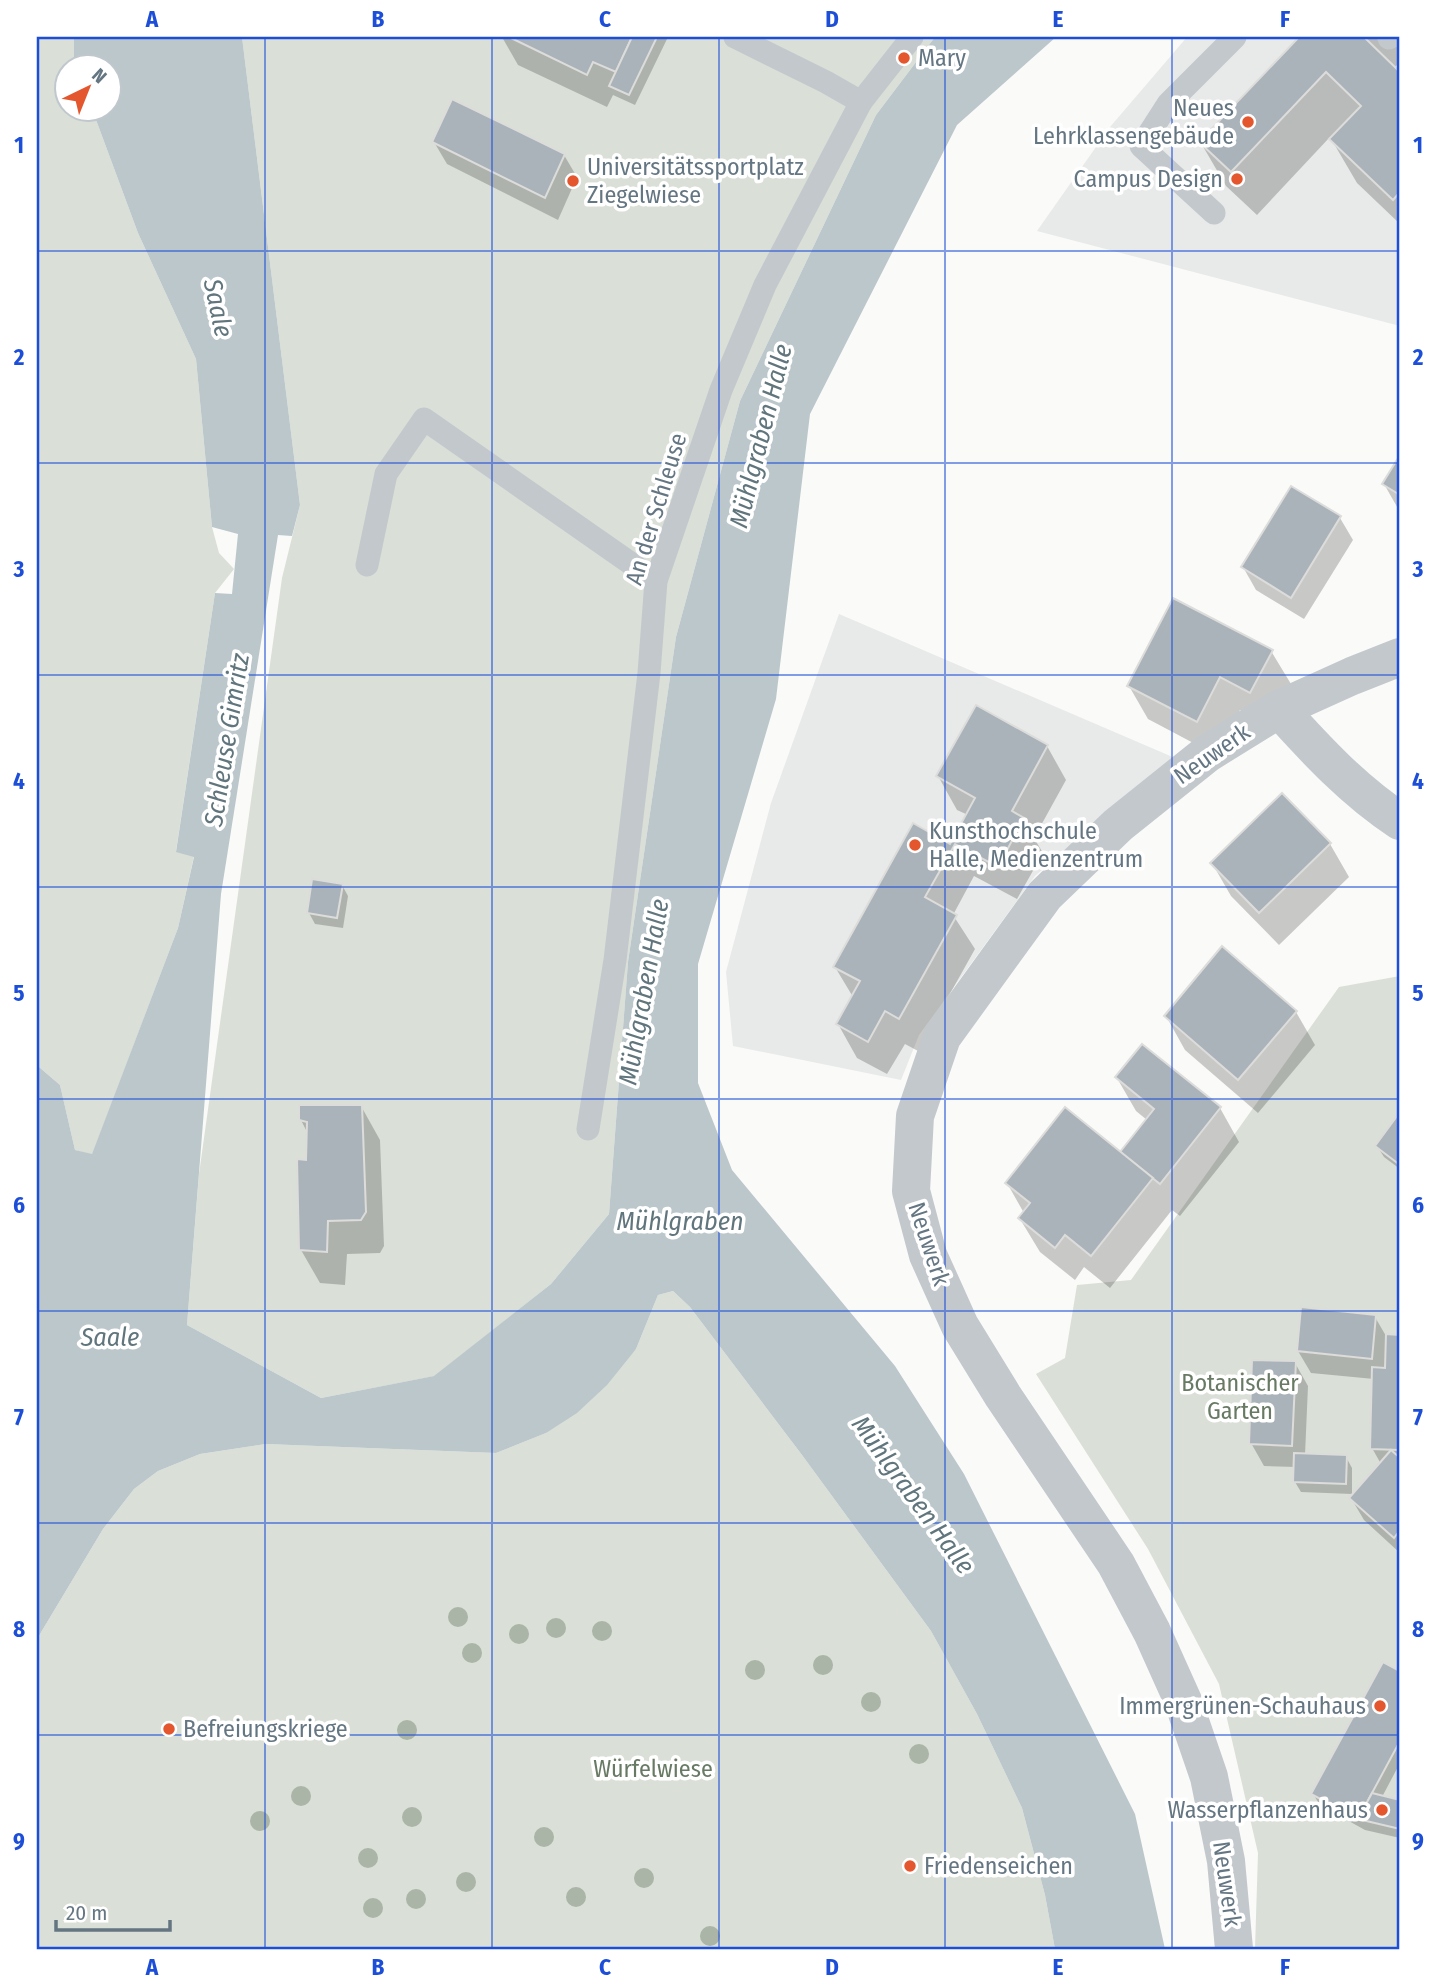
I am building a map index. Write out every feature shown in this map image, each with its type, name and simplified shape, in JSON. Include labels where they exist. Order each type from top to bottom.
[{"type":"street","name":"Neuwerk","points":[[1234,1949],[1226,1861],[1209,1777],[1183,1701],[1152,1632],[1116,1564],[960,1326],[928,1255],[911,1191],[915,1116],[942,1037],[1045,895],[1118,825],[1208,753],[1279,709],[1400,657]]},
{"type":"street","points":[[1279,709],[1318,752],[1367,796],[1400,821]]},
{"type":"lane","points":[[736,37],[861,102]]},
{"type":"lane","name":"An der Schleuse","points":[[588,1129],[615,960],[649,673],[656,581],[721,390],[765,285],[861,102],[912,37]]},
{"type":"lane","points":[[1214,213],[1141,146],[1168,104],[1235,37]]},
{"type":"lane","points":[[367,565],[386,474],[424,419],[656,581]]},
{"type":"shaded area","name":"Campus Design","points":[[1187,37],[1400,37],[1400,326],[1037,231],[1110,127]]},
{"type":"shaded area","name":"Kunsthochschule Halle, Medienzentrum","points":[[839,614],[1182,761],[1106,815],[1035,876],[919,1035],[901,1080],[733,1046],[726,972],[771,803]]},
{"type":"green space","points":[[37,37],[74,37],[74,52],[52,52],[52,122],[97,122],[138,233],[196,359],[212,527],[219,553],[234,569],[215,593],[176,851],[194,856],[178,928],[92,1155],[75,1150],[60,1085],[39,1067]]},
{"type":"green space","points":[[242,37],[935,37],[876,115],[740,401],[676,637],[628,962],[609,1214],[551,1284],[435,1376],[321,1398],[187,1325],[199,1174],[282,578],[300,505]]},
{"type":"green space","name":"Botanischer Garten","points":[[1400,976],[1400,1949],[1255,1949],[1258,1853],[1219,1684],[1148,1549],[1036,1374],[1065,1358],[1077,1285],[1131,1280],[1339,987]]},
{"type":"green space","name":"Würfelwiese","points":[[673,1291],[690,1307],[931,1631],[977,1714],[1022,1808],[1045,1895],[1055,1949],[37,1949],[37,1639],[103,1529],[134,1489],[158,1471],[200,1454],[266,1444],[496,1453],[546,1433],[636,1349],[658,1295]]},
{"type":"water","points":[[74,37],[242,37],[300,505],[292,536],[278,535],[221,894],[187,1325],[321,1398],[434,1376],[551,1284],[609,1214],[628,962],[676,637],[740,401],[876,115],[935,37],[1056,37],[957,125],[810,414],[776,699],[698,964],[698,1083],[732,1170],[895,1366],[964,1474],[1135,1814],[1165,1949],[1055,1949],[1045,1895],[1022,1808],[977,1714],[931,1631],[690,1307],[673,1291],[658,1295],[636,1349],[607,1385],[577,1413],[546,1433],[496,1453],[266,1444],[200,1454],[158,1471],[134,1489],[103,1529],[37,1639],[37,1059],[39,1067],[60,1085],[75,1150],[92,1154],[178,928],[194,857],[176,852],[215,593],[232,594],[238,534],[212,527],[196,359],[138,233],[97,122],[122,122],[122,52],[74,52]]},
{"type":"building","points":[[509,37],[632,37],[616,72],[593,62],[587,75]]},
{"type":"building","points":[[632,37],[657,37],[629,95],[609,86]]},
{"type":"building","name":"Neues Lehrklassengebäude","points":[[1299,37],[1364,37],[1398,70],[1400,68],[1400,192],[1393,200],[1329,139],[1361,106],[1326,72],[1231,172],[1199,142]]},
{"type":"building","points":[[452,99],[565,154],[545,198],[432,142]]},
{"type":"building","points":[[1400,455],[1400,495],[1382,484]]},
{"type":"building","points":[[1291,486],[1341,516],[1291,598],[1241,567]]},
{"type":"building","points":[[1173,598],[1273,650],[1250,693],[1220,677],[1197,722],[1127,686]]},
{"type":"building","points":[[976,705],[1048,745],[1012,811],[1024,818],[998,867],[955,844],[925,897],[957,915],[899,1019],[885,1011],[868,1042],[836,1024],[860,981],[833,967],[913,823],[950,844],[975,798],[936,776]]},
{"type":"building","points":[[1282,793],[1331,843],[1259,913],[1210,863]]},
{"type":"building","points":[[312,879],[343,884],[337,918],[307,913]]},
{"type":"building","points":[[1222,946],[1297,1011],[1238,1080],[1164,1016]]},
{"type":"building","points":[[1142,1044],[1221,1107],[1160,1184],[1120,1152],[1154,1109],[1115,1077]]},
{"type":"building","points":[[299,1105],[362,1105],[366,1212],[361,1220],[328,1221],[327,1252],[299,1250],[297,1159],[306,1160],[307,1122],[299,1120]]},
{"type":"building","points":[[1065,1107],[1153,1178],[1091,1256],[1065,1235],[1055,1248],[1018,1218],[1030,1203],[1005,1183]]},
{"type":"building","points":[[1400,1112],[1400,1165],[1375,1146]]},
{"type":"building","points":[[1301,1307],[1376,1315],[1372,1359],[1297,1351]]},
{"type":"building","points":[[1386,1334],[1400,1335],[1400,1450],[1370,1449],[1372,1367],[1385,1368]]},
{"type":"building","points":[[1252,1360],[1296,1361],[1292,1446],[1249,1444]]},
{"type":"building","points":[[1391,1450],[1400,1458],[1400,1530],[1394,1538],[1349,1498]]},
{"type":"building","points":[[1294,1453],[1347,1455],[1346,1484],[1293,1482]]},
{"type":"building","name":"Immergrünen-Schauhaus","points":[[1383,1662],[1400,1671],[1400,1741],[1358,1819],[1311,1794]]},
{"type":"building","name":"Wasserpflanzenhaus","points":[[1372,1793],[1400,1800],[1400,1829],[1358,1819]]},
{"type":"place","name":"Mary","points":[[904,58]]},
{"type":"place","name":"Neues Lehrklassengebäude","points":[[1248,122]]},
{"type":"place","name":"Campus Design","points":[[1237,179]]},
{"type":"place","name":"Universitätssportplatz Ziegelwiese","points":[[573,181]]},
{"type":"place","name":"Kunsthochschule Halle, Medienzentrum","points":[[915,845]]},
{"type":"place","name":"Immergrünen-Schauhaus","points":[[1380,1706]]},
{"type":"place","name":"Befreiungskriege","points":[[169,1729]]},
{"type":"place","name":"Wasserpflanzenhaus","points":[[1382,1810]]},
{"type":"place","name":"Friedenseichen","points":[[910,1866]]},
{"type":"water label","name":"Saale","points":[[218,308]]},
{"type":"water label","name":"Mühlgraben Halle","points":[[761,436]]},
{"type":"water label","name":"Schleuse Gimritz","points":[[227,740]]},
{"type":"water label","name":"Mühlgraben Halle","points":[[644,992]]},
{"type":"water label","name":"Mühlgraben","points":[[680,1221]]},
{"type":"water label","name":"Saale","points":[[110,1337]]},
{"type":"water label","name":"Mühlgraben Halle","points":[[913,1495]]}]
